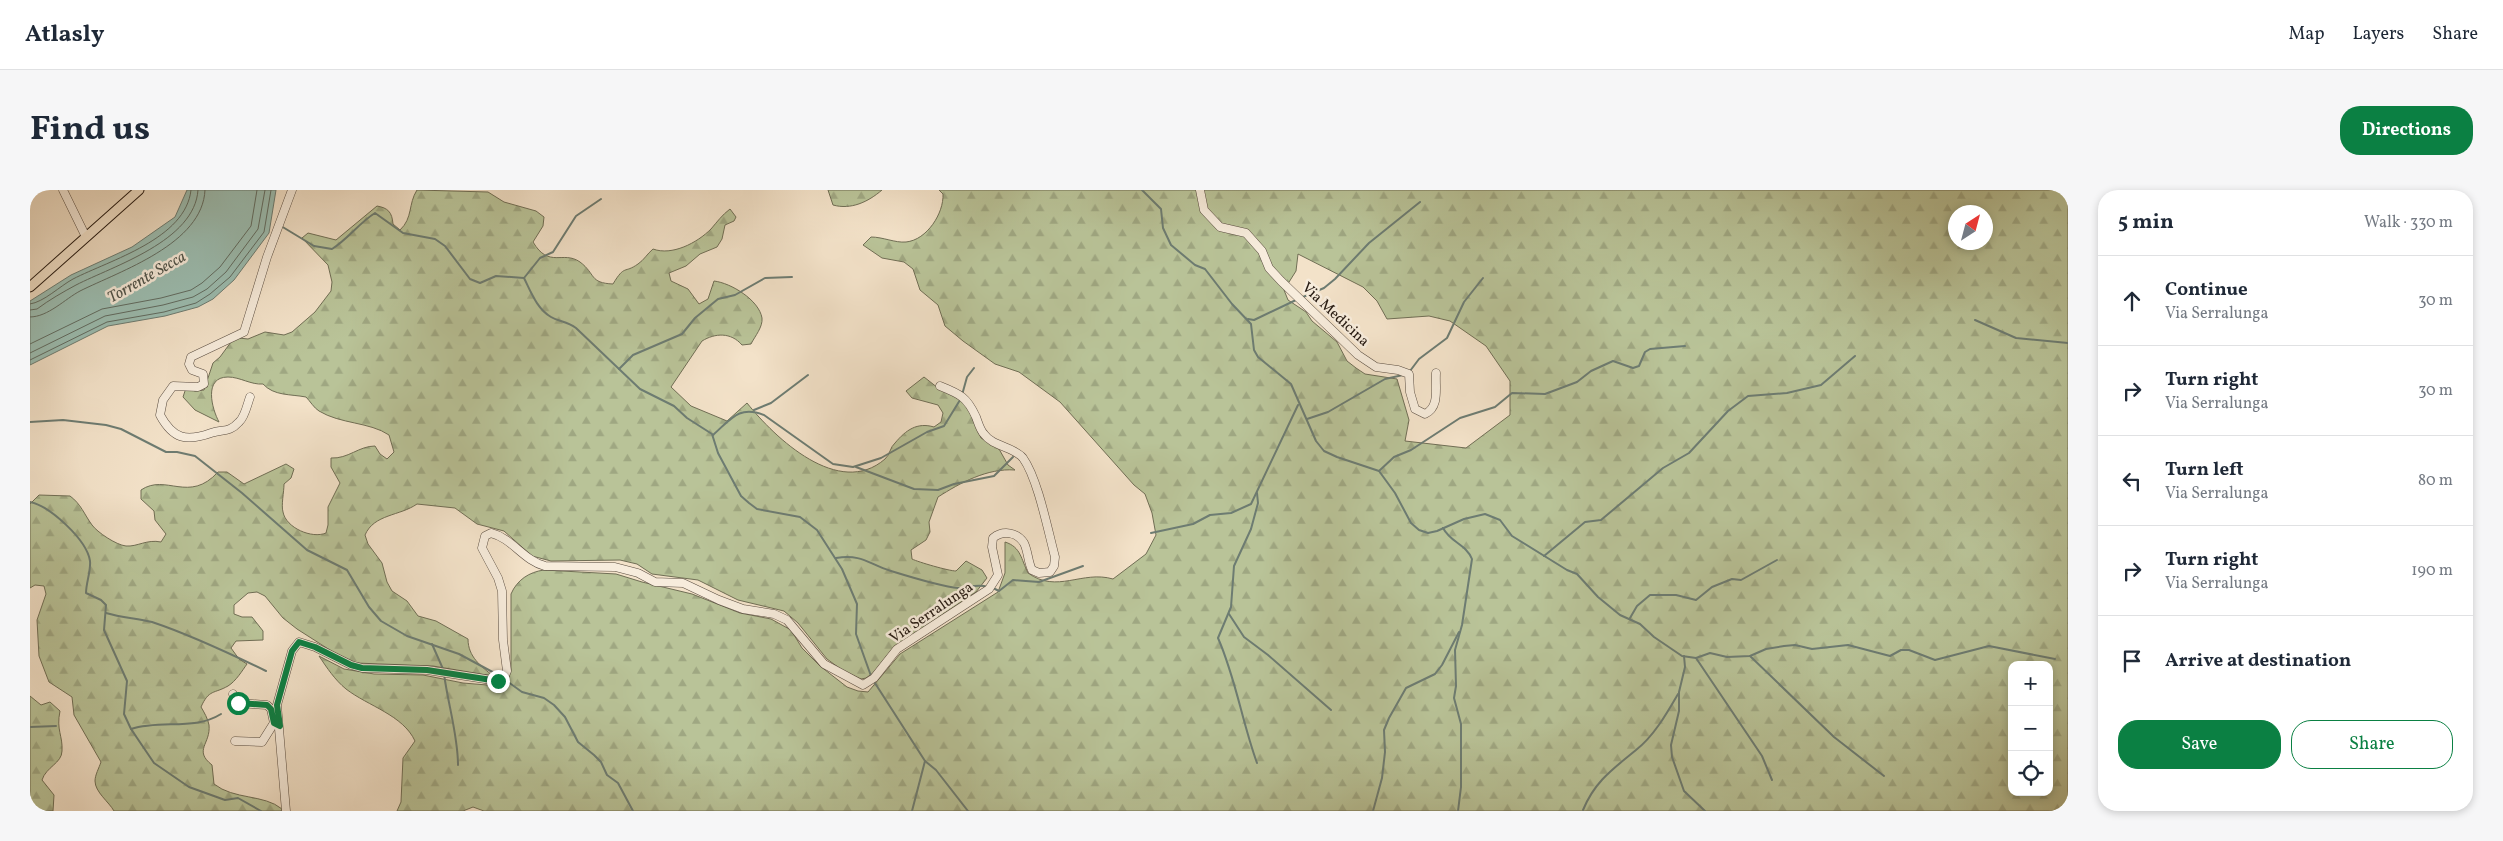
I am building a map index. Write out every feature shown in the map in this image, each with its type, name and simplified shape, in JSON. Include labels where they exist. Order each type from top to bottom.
[{"type":"main road","points":[[30,286],[140,190]]},
{"type":"street","points":[[63,190],[86,237]]},
{"type":"street","points":[[250,397],[241,421],[227,431],[212,432],[202,438],[178,437],[166,427],[160,415],[163,400],[173,386],[198,387],[204,384],[203,374],[192,370],[189,364],[191,357],[244,332],[266,257],[292,190]]},
{"type":"street","name":"Via Medicina","points":[[1200,190],[1204,210],[1220,227],[1246,233],[1262,251],[1269,268],[1358,355],[1376,367],[1398,370],[1409,374],[1410,392],[1415,409],[1425,414],[1432,411],[1436,403],[1436,373]]},
{"type":"street","name":"Via Serralunga","points":[[286,811],[280,760],[277,705],[292,651],[299,642],[362,668],[427,670],[498,681],[504,678],[507,671],[503,640],[502,591],[498,578],[482,548],[485,536],[492,533],[507,541],[534,564],[545,566],[615,567],[638,573],[655,582],[683,583],[718,600],[743,609],[774,614],[787,620],[824,664],[863,684],[867,684],[874,678],[897,649],[990,589],[998,575],[992,547],[993,538],[998,534],[1005,532],[1019,538],[1025,545],[1032,570],[1045,574],[1050,572],[1054,566],[1055,557],[1038,496],[1022,458],[1014,451],[989,440],[984,434],[970,403],[959,394],[940,386]]},
{"type":"street","points":[[233,694],[238,703],[267,705],[271,709],[277,724],[262,742],[235,742]]},
{"type":"green space","points":[[417,190],[488,192],[504,202],[536,211],[544,217],[543,226],[533,242],[539,250],[550,257],[574,259],[585,266],[596,280],[613,284],[622,272],[638,264],[653,249],[668,251],[684,247],[699,239],[730,209],[736,217],[734,221],[725,225],[722,239],[717,247],[700,254],[686,266],[669,273],[671,281],[688,289],[699,304],[708,299],[714,281],[728,285],[756,305],[762,318],[761,325],[751,344],[742,345],[733,338],[723,335],[712,336],[702,341],[671,387],[691,406],[727,421],[747,403],[791,447],[809,459],[829,468],[848,472],[867,470],[885,459],[893,445],[903,434],[912,428],[917,426],[934,427],[941,422],[943,413],[938,405],[912,398],[906,391],[924,377],[938,388],[950,392],[966,404],[981,438],[999,449],[1008,465],[1015,470],[994,471],[984,474],[938,497],[929,522],[930,532],[926,540],[911,550],[912,559],[956,571],[966,561],[982,570],[987,578],[976,592],[893,648],[873,673],[861,679],[842,670],[827,659],[798,623],[784,611],[738,600],[698,580],[652,574],[637,564],[620,560],[551,561],[532,556],[504,531],[477,524],[455,508],[417,504],[375,523],[365,535],[368,544],[382,563],[387,582],[392,591],[407,601],[418,616],[436,621],[468,639],[473,656],[493,676],[433,666],[356,663],[333,652],[297,629],[283,618],[265,596],[257,592],[248,593],[234,605],[234,614],[242,617],[252,617],[263,631],[263,640],[236,641],[231,648],[239,659],[247,664],[234,681],[209,695],[204,701],[201,707],[207,718],[209,732],[203,751],[206,760],[212,765],[214,784],[231,793],[275,804],[282,809],[281,811],[114,811],[96,785],[96,776],[101,762],[74,715],[72,697],[49,682],[39,656],[37,620],[46,594],[44,586],[35,585],[30,588],[30,504],[39,495],[70,496],[80,506],[94,528],[112,541],[126,546],[156,541],[161,542],[166,534],[155,520],[154,511],[141,499],[141,490],[150,486],[160,485],[197,486],[218,472],[227,472],[244,484],[286,464],[294,469],[291,478],[284,484],[282,506],[285,518],[300,531],[314,534],[326,533],[328,507],[340,483],[331,467],[331,458],[343,457],[364,448],[375,446],[380,454],[387,459],[394,452],[389,435],[373,428],[327,415],[317,410],[306,397],[277,393],[263,384],[232,377],[220,378],[212,388],[212,402],[219,422],[195,410],[183,397],[186,388],[195,391],[204,390],[213,363],[231,342],[239,338],[248,339],[265,332],[284,335],[292,332],[315,312],[331,291],[332,282],[328,265],[302,238],[308,233],[336,240],[377,206],[389,211],[393,224],[400,230],[407,221],[412,200]]},
{"type":"green space","points":[[828,190],[882,190],[859,204],[840,206],[833,205]]},
{"type":"green space","points":[[939,190],[2068,190],[2068,811],[484,811],[473,807],[463,811],[397,811],[401,802],[403,758],[415,741],[402,724],[346,689],[331,674],[319,656],[344,669],[374,674],[423,675],[463,683],[499,686],[507,681],[511,670],[511,594],[520,581],[533,573],[544,570],[616,574],[692,594],[740,613],[771,619],[791,630],[802,648],[820,666],[847,687],[868,692],[900,654],[998,592],[1005,573],[1005,542],[1017,550],[1028,573],[1049,582],[1091,577],[1113,579],[1146,554],[1156,535],[1152,513],[1145,494],[1134,485],[1060,402],[1019,372],[995,364],[945,326],[938,305],[920,290],[913,269],[904,262],[882,258],[863,245],[871,237],[902,242],[914,240],[933,224],[943,201],[943,194]],"holes":[[[1298,254],[1363,287],[1377,301],[1387,319],[1429,316],[1450,321],[1486,346],[1510,381],[1510,415],[1466,448],[1405,441],[1409,420],[1397,379],[1365,374],[1356,368],[1347,361],[1337,342],[1312,321],[1306,312],[1288,300],[1284,290],[1296,271]]]},
{"type":"green space","points":[[30,696],[41,705],[50,702],[60,711],[61,755],[42,780],[54,795],[53,811],[35,811],[30,805]]},
{"type":"water","name":"Torrente Secca","points":[[187,190],[276,190],[269,233],[234,280],[213,299],[198,307],[165,316],[108,326],[30,365],[30,301],[71,275],[132,247],[175,217]]},
{"type":"waterway","points":[[1142,190],[1161,209],[1163,228],[1171,245],[1195,265],[1205,269],[1232,304],[1251,324],[1254,350],[1258,357],[1291,384],[1316,441],[1324,451],[1379,471],[1395,493],[1411,523],[1419,530],[1428,533],[1437,531],[1464,519],[1485,514],[1500,520],[1512,536],[1567,570],[1577,574],[1598,597],[1620,615],[1640,624],[1654,637],[1682,656],[1696,658],[1710,653],[1727,657],[1750,656],[1766,649],[1784,646],[1795,645],[1812,649],[1848,645],[1890,656],[1901,650],[1909,650],[1935,660],[1989,646],[2055,659]]},
{"type":"waterway","points":[[524,278],[540,258],[553,252],[576,216],[601,199]]},
{"type":"waterway","points":[[1303,297],[1324,288],[1369,243],[1420,202]]},
{"type":"waterway","points":[[281,226],[314,246],[332,249],[375,213],[403,233],[435,239],[445,246],[470,279],[480,283],[496,276],[524,278],[535,300],[546,314],[576,328],[640,389],[674,406],[687,418],[712,434],[718,453],[741,496],[749,503],[757,509],[800,517],[817,530],[842,569],[857,604],[856,634],[871,676]]},
{"type":"waterway","points":[[619,369],[633,355],[682,334],[695,318],[718,299],[735,295],[765,278],[792,277]]},
{"type":"waterway","points":[[1410,371],[1419,359],[1447,338],[1464,302],[1483,278]]},
{"type":"waterway","points":[[1248,319],[1254,320],[1296,300]]},
{"type":"waterway","points":[[1975,320],[2016,338],[2068,343]]},
{"type":"waterway","points":[[1379,471],[1394,457],[1411,450],[1460,418],[1495,407],[1512,393],[1545,394],[1577,382],[1591,371],[1613,361],[1633,368],[1639,366],[1645,352],[1650,349],[1685,346]]},
{"type":"waterway","points":[[1544,556],[1585,522],[1601,520],[1663,468],[1689,453],[1728,411],[1748,396],[1787,393],[1821,385],[1855,356]]},
{"type":"waterway","points":[[962,395],[967,377],[974,368]]},
{"type":"waterway","points":[[754,410],[771,403],[808,375]]},
{"type":"waterway","points":[[1307,419],[1328,412],[1385,379],[1403,375]]},
{"type":"waterway","points":[[713,435],[736,415],[755,412],[764,415],[833,464],[853,467],[881,458],[927,432],[944,426],[960,400]]},
{"type":"waterway","points":[[1151,533],[1193,524],[1210,515],[1231,513],[1251,504],[1298,405]]},
{"type":"waterway","points":[[30,422],[63,420],[106,425],[121,429],[166,452],[177,452],[195,456],[242,493],[307,550],[347,570],[369,607],[381,621],[407,636],[459,654],[500,676]]},
{"type":"waterway","points":[[856,467],[914,489],[938,490],[954,484],[994,476],[1013,457]]},
{"type":"waterway","points":[[1257,493],[1258,503],[1251,529],[1234,566],[1231,607],[1218,638],[1230,669],[1257,763]]},
{"type":"waterway","points":[[30,502],[47,510],[66,525],[82,543],[87,553],[90,565],[86,593],[101,600],[106,605],[104,630],[127,681],[124,714],[131,729],[154,763],[189,787],[225,800],[238,798],[261,811]]},
{"type":"waterway","points":[[1443,528],[1450,537],[1466,550],[1472,559],[1462,625],[1455,650],[1456,686],[1454,698],[1461,724],[1461,787],[1458,811]]},
{"type":"waterway","points":[[836,558],[853,557],[891,571],[952,587],[962,588],[980,585],[988,587]]},
{"type":"waterway","points":[[1630,618],[1637,606],[1650,595],[1676,595],[1696,600],[1712,587],[1732,579],[1741,580],[1777,560]]},
{"type":"waterway","points":[[993,588],[999,591],[1013,580],[1039,582],[1083,566]]},
{"type":"waterway","points":[[106,613],[152,622],[167,627],[266,671]]},
{"type":"waterway","points":[[1229,614],[1244,637],[1268,655],[1331,710]]},
{"type":"waterway","points":[[1373,811],[1382,778],[1385,752],[1384,730],[1389,718],[1406,688],[1435,674],[1442,665],[1459,632]]},
{"type":"waterway","points":[[432,644],[443,669]]},
{"type":"waterway","points":[[1684,656],[1685,667],[1679,692],[1679,711],[1671,745],[1672,757],[1684,791],[1705,811]]},
{"type":"waterway","points":[[1750,656],[1834,737],[1884,776]]},
{"type":"waterway","points":[[1696,658],[1762,756],[1772,780]]},
{"type":"waterway","points":[[444,674],[455,731],[458,765]]},
{"type":"waterway","points":[[504,679],[522,692],[544,698],[554,705],[565,717],[578,742],[601,762],[607,775],[618,783],[633,811]]},
{"type":"waterway","points":[[873,680],[925,761],[936,770],[968,811]]},
{"type":"waterway","points":[[1583,810],[1599,783],[1643,744],[1654,731],[1678,694]]},
{"type":"waterway","points":[[131,729],[142,726],[189,724],[211,719],[221,714]]},
{"type":"waterway","points":[[30,727],[56,726]]},
{"type":"waterway","points":[[912,811],[925,761]]},
{"type":"route","points":[[238,703],[267,705],[271,709],[274,723],[280,726],[277,705],[292,651],[299,642],[304,642],[351,665],[362,668],[427,670],[498,681]]}]
